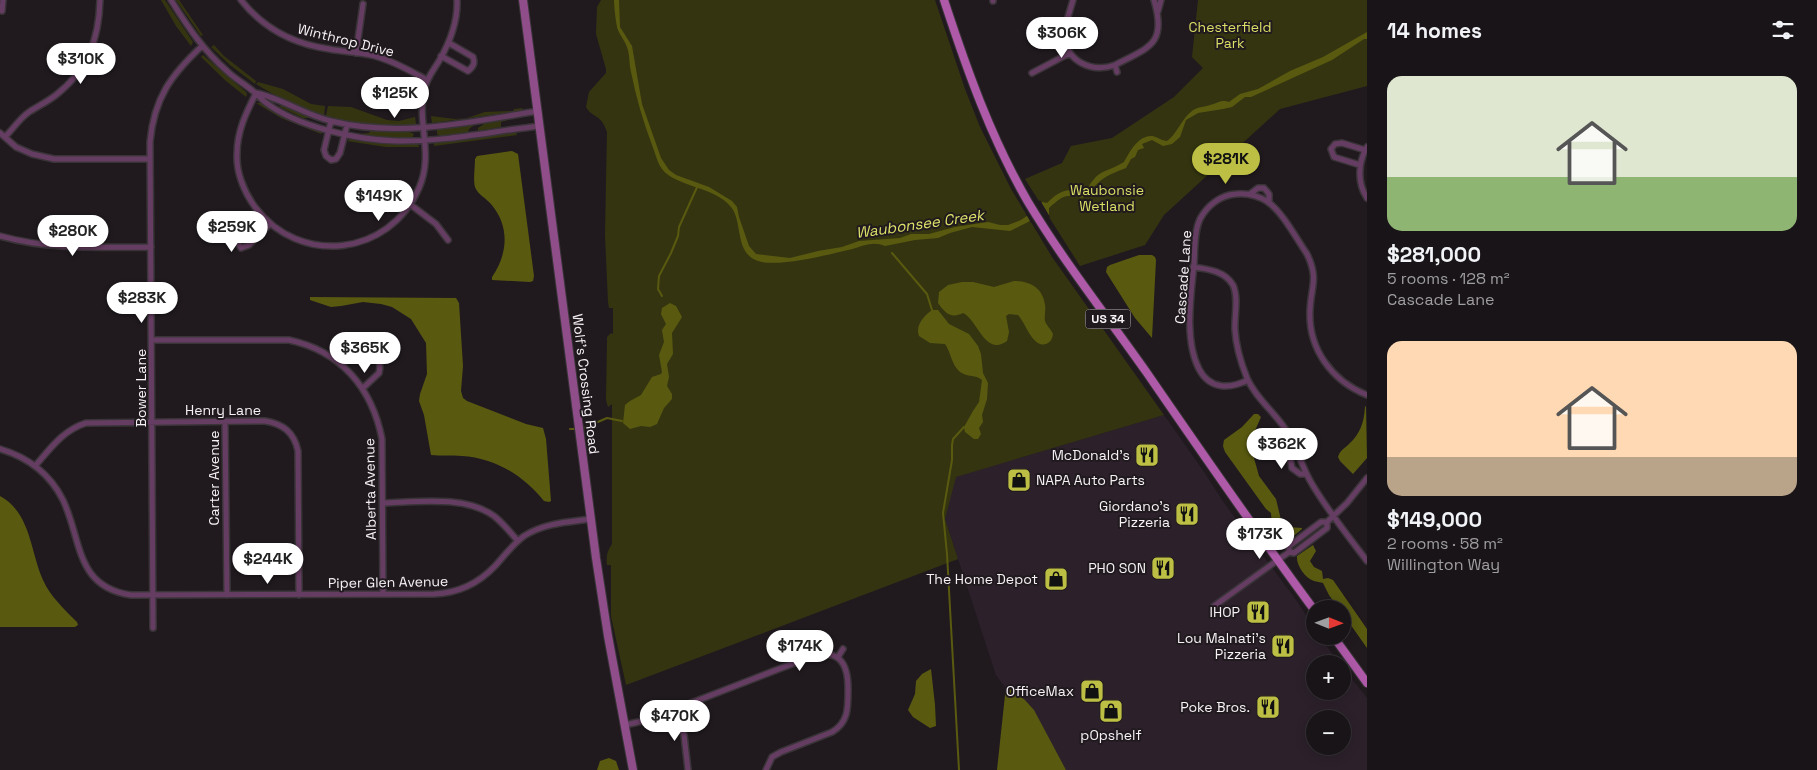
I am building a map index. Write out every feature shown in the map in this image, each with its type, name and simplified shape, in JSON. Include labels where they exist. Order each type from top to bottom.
[{"type":"main road","name":"Wolf's Crossing Road","points":[[523,0],[591,519],[608,636],[632,770]]},
{"type":"main road","name":"US 34","points":[[944,0],[986,118],[1043,227],[1307,600]]},
{"type":"main road","points":[[1340,645],[1367,683]]},
{"type":"street","points":[[2,11],[4,0]]},
{"type":"street","points":[[5,137],[28,112],[55,96],[72,80],[86,61],[98,32],[100,0]]},
{"type":"street","points":[[171,0],[202,46],[227,71],[265,102],[283,113],[329,131],[383,140],[426,140],[540,126]]},
{"type":"street","name":"Winthrop Drive","points":[[241,0],[248,10],[266,26],[283,36],[307,45],[385,59],[427,80]]},
{"type":"street","points":[[256,93],[244,115],[239,132],[236,155],[240,177],[248,197],[260,213],[270,224],[306,243],[340,247],[361,242],[378,235],[396,221],[410,205],[423,176],[426,140],[422,103],[427,80],[449,43],[455,25],[457,0]]},
{"type":"street","points":[[1073,0],[1065,31],[1066,43],[1070,53],[1081,64],[1104,68],[1115,65],[1142,52],[1153,42],[1158,31],[1158,11],[1161,0]]},
{"type":"street","points":[[1154,0],[1158,11]]},
{"type":"street","points":[[356,53],[363,4]]},
{"type":"street","points":[[441,56],[468,71],[473,67],[473,56],[449,43]]},
{"type":"street","name":"Bower Lane","points":[[153,628],[150,159],[152,123],[158,102],[168,82],[181,66],[202,46]]},
{"type":"street","points":[[1032,73],[1070,53]]},
{"type":"street","points":[[1115,65],[1117,72]]},
{"type":"street","points":[[256,93],[268,95],[307,114],[331,121],[347,125],[386,128],[424,127],[538,111]]},
{"type":"street","points":[[331,121],[324,153],[331,160],[338,156],[347,125]]},
{"type":"street","points":[[0,133],[16,147],[54,160],[150,159]]},
{"type":"street","points":[[1360,166],[1334,157],[1331,149],[1338,143],[1366,148],[1360,166],[1362,186],[1367,198]]},
{"type":"street","name":"Cascade Lane","points":[[1250,194],[1258,188],[1264,188],[1269,194],[1269,203]]},
{"type":"street","name":"Cascade Lane","points":[[1248,380],[1231,386],[1217,385],[1210,381],[1199,368],[1193,347],[1190,320],[1198,225],[1205,211],[1211,205],[1226,196],[1234,194],[1250,194],[1269,203],[1307,254],[1315,278],[1310,309],[1311,328],[1320,354],[1328,368],[1337,377],[1348,386],[1367,395]]},
{"type":"street","points":[[410,205],[436,224],[448,240]]},
{"type":"street","points":[[260,213],[238,235],[236,240],[241,248],[249,245],[270,224]]},
{"type":"street","points":[[0,236],[19,242],[43,246],[151,247]]},
{"type":"street","points":[[1193,267],[1217,271],[1233,285],[1236,297],[1235,325],[1237,346],[1248,380],[1254,392],[1281,422],[1306,474],[1334,517],[1367,561]]},
{"type":"street","name":"Alberta Avenue","points":[[152,340],[289,340],[314,348],[352,375],[363,388],[378,419],[382,439],[383,594]]},
{"type":"street","points":[[341,366],[356,350],[363,348],[371,349],[377,353],[380,360],[379,373],[363,388]]},
{"type":"street","name":"Henry Lane","points":[[35,466],[65,434],[80,425],[98,422],[152,421],[265,421],[277,423],[286,429],[296,443],[299,457],[300,594]]},
{"type":"street","name":"Carter Avenue","points":[[225,421],[227,595]]},
{"type":"street","points":[[1294,446],[1290,457],[1292,468],[1300,474],[1306,474]]},
{"type":"street","name":"Piper Glen Avenue","points":[[0,449],[16,454],[35,466],[50,480],[63,501],[81,558],[92,575],[101,584],[119,593],[131,595],[444,594],[465,588],[483,578],[518,541],[530,532],[544,526],[591,519]]},
{"type":"street","points":[[1214,606],[1288,552],[1289,546],[1321,522],[1327,522],[1334,517],[1367,478]]},
{"type":"street","points":[[383,503],[450,502],[471,505],[493,515],[518,541]]},
{"type":"street","points":[[1288,552],[1294,553],[1327,528],[1327,522]]},
{"type":"street","points":[[838,657],[843,648]]},
{"type":"street","points":[[625,725],[647,720],[818,655],[828,654],[838,657],[848,675],[848,710],[844,722],[832,732],[772,757],[767,761],[766,770]]},
{"type":"street","points":[[674,710],[684,735],[688,770]]},
{"type":"shaded area","points":[[614,0],[619,0],[620,27],[632,46],[642,104],[661,158],[669,170],[676,175],[709,187],[732,201],[737,207],[749,246],[756,254],[790,258],[842,247],[859,241],[900,238],[911,234],[929,234],[955,227],[988,222],[1008,225],[1021,220],[1037,209],[1042,202],[1047,203],[1066,190],[1080,193],[1086,192],[1098,175],[1124,162],[1138,141],[1147,136],[1152,136],[1167,141],[1188,114],[1194,110],[1222,101],[1229,102],[1240,94],[1258,89],[1290,71],[1323,57],[1367,32],[1367,39],[1364,39],[1332,60],[1251,97],[1245,97],[1232,107],[1198,113],[1186,120],[1180,137],[1172,144],[1163,146],[1152,140],[1142,144],[1144,148],[1138,150],[1126,168],[1110,174],[1082,198],[1064,197],[1049,208],[1049,215],[1036,218],[1010,231],[972,227],[938,238],[885,246],[871,244],[805,259],[771,263],[753,259],[747,253],[740,238],[735,214],[724,200],[705,190],[676,180],[668,175],[660,166],[635,91],[627,47],[617,27]]},
{"type":"shaded area","points":[[512,151],[518,154],[534,276],[533,281],[530,282],[492,280],[504,250],[504,231],[497,213],[491,204],[478,192],[474,184],[475,159],[477,156]]},
{"type":"shaded area","points":[[1139,255],[1152,255],[1156,260],[1152,338],[1135,318],[1106,272],[1107,267],[1110,265]]},
{"type":"shaded area","points":[[1014,281],[1030,284],[1042,294],[1045,307],[1045,321],[1053,334],[1048,343],[1041,344],[1037,342],[1033,339],[1018,315],[1009,314],[1006,316],[1009,332],[1007,341],[999,345],[993,344],[982,336],[963,313],[959,315],[949,314],[938,303],[939,292],[948,285],[973,282],[994,287]]},
{"type":"shaded area","points":[[310,297],[456,298],[459,303],[463,366],[461,391],[463,398],[526,424],[543,428],[546,439],[551,501],[544,501],[527,483],[497,464],[474,457],[431,455],[424,415],[419,401],[427,374],[426,343],[411,319],[392,307],[381,304],[363,302],[331,307],[310,300]]},
{"type":"shaded area","points":[[670,303],[676,306],[682,317],[672,333],[673,354],[667,364],[669,377],[667,386],[672,394],[672,399],[664,408],[657,424],[650,427],[641,426],[630,429],[623,423],[625,405],[641,395],[652,377],[662,372],[659,355],[664,342],[662,330],[666,324],[661,314],[662,308]]},
{"type":"shaded area","points":[[932,310],[938,310],[949,324],[969,334],[978,346],[981,354],[983,373],[988,383],[987,399],[982,415],[983,422],[979,428],[981,434],[978,439],[974,439],[965,432],[964,427],[979,402],[982,380],[960,372],[945,344],[930,343],[919,336],[919,325],[923,318]]},
{"type":"shaded area","points":[[1366,406],[1367,458],[1353,474],[1338,457],[1341,451],[1359,432]]},
{"type":"shaded area","points":[[1254,414],[1258,414],[1261,417],[1253,435],[1251,447],[1259,476],[1276,499],[1281,520],[1288,527],[1302,528],[1290,539],[1282,541],[1272,528],[1271,513],[1266,509],[1225,452],[1223,446],[1224,440],[1242,427]]},
{"type":"shaded area","points":[[1164,415],[1224,503],[1306,615],[1306,645],[1326,645],[1333,655],[1306,655],[1306,700],[1351,700],[1351,678],[1367,698],[1367,770],[1066,770],[1030,705],[1008,686],[1005,687],[996,675],[945,519],[955,477]]},
{"type":"shaded area","points":[[0,496],[10,503],[24,522],[43,580],[54,597],[77,622],[78,625],[75,627],[0,627]]},
{"type":"shaded area","points":[[1313,545],[1316,551],[1310,561],[1314,567],[1322,571],[1323,579],[1333,580],[1347,600],[1333,600],[1323,583],[1315,581],[1304,574],[1297,556]]},
{"type":"shaded area","points":[[1351,606],[1367,629],[1367,648],[1351,625]]},
{"type":"shaded area","points":[[931,669],[936,726],[930,728],[913,717],[908,710],[915,694],[916,681],[922,674]]},
{"type":"shaded area","points":[[1006,686],[1025,700],[1034,710],[1066,770],[997,770]]},
{"type":"shaded area","points":[[609,758],[616,761],[619,770],[597,770],[600,761]]},
{"type":"green space","points":[[161,0],[165,0],[193,42],[191,46],[176,26]]},
{"type":"green space","points":[[176,0],[179,0],[203,35],[201,36]]},
{"type":"green space","points":[[601,0],[614,0],[614,3],[615,0],[935,0],[980,127],[1011,189],[1052,257],[1164,415],[956,477],[945,519],[958,559],[626,685],[611,616],[611,565],[607,565],[608,552],[612,544],[612,404],[608,407],[606,400],[607,337],[611,333],[613,334],[613,308],[609,308],[608,302],[605,235],[607,132],[600,119],[586,107],[589,92],[606,73],[596,34],[597,7]]},
{"type":"green space","name":"Waubonsie Wetland","points":[[1198,0],[1367,0],[1367,86],[1280,109],[1164,215],[1145,245],[1080,266],[1025,179],[1062,163],[1071,146],[1112,138],[1174,97],[1203,68],[1192,57]]},
{"type":"green space","points":[[214,45],[224,56],[256,81],[255,84],[230,65],[211,47]]},
{"type":"green space","points":[[203,55],[246,92],[246,97],[201,57]]},
{"type":"green space","points":[[258,82],[283,89],[311,104],[325,106],[324,116],[281,98],[256,84]]},
{"type":"green space","points":[[256,103],[262,103],[322,131],[321,134],[281,118]]},
{"type":"green space","points":[[278,106],[284,106],[313,118],[303,118]]},
{"type":"green space","points":[[328,106],[351,107],[387,120],[399,121],[415,117],[416,124],[383,127],[347,121],[326,116]]},
{"type":"green space","points":[[523,108],[521,111],[432,123],[431,116],[455,119],[467,118],[485,112],[513,111],[514,109]]},
{"type":"green space","points":[[510,118],[501,122],[501,127],[478,131],[478,128],[485,121]]},
{"type":"green space","points":[[477,123],[468,132],[440,136],[437,134],[437,129]]},
{"type":"green space","points":[[371,130],[407,131],[414,134],[412,138],[385,138],[359,134],[369,133]]},
{"type":"green space","points":[[516,131],[517,135],[434,146],[434,142]]},
{"type":"green space","points":[[352,138],[388,143],[416,143],[419,147],[386,147],[347,141]]},
{"type":"pier","points":[[1040,200],[1050,217],[1031,223],[1026,214]]},
{"type":"waterway","points":[[662,296],[658,289],[659,276],[671,253],[678,236],[679,227],[698,185]]},
{"type":"waterway","points":[[892,253],[927,294],[932,310]]},
{"type":"waterway","points":[[584,428],[607,418],[622,421]]},
{"type":"waterway","points":[[959,770],[943,513],[952,460],[953,439],[964,427]]},
{"type":"waterway","points":[[570,429],[575,429]]},
{"type":"place","name":"McDonald's","points":[[1147,455]]},
{"type":"place","name":"NAPA Auto Parts","points":[[1019,480]]},
{"type":"place","name":"Giordano's Pizzeria","points":[[1187,514]]},
{"type":"place","name":"PHO SON","points":[[1163,568]]},
{"type":"place","name":"The Home Depot","points":[[1056,579]]},
{"type":"place","name":"IHOP","points":[[1258,612]]},
{"type":"place","name":"Lou Malnati's Pizzeria","points":[[1283,646]]},
{"type":"place","name":"OfficeMax","points":[[1092,691]]},
{"type":"place","name":"Poke Bros.","points":[[1268,707]]},
{"type":"place","name":"pOpshelf","points":[[1111,711]]},
{"type":"park label","name":"Chesterfield Park","points":[[1230,36]]},
{"type":"water label","name":"Waubonsee Creek","points":[[920,224]]}]
